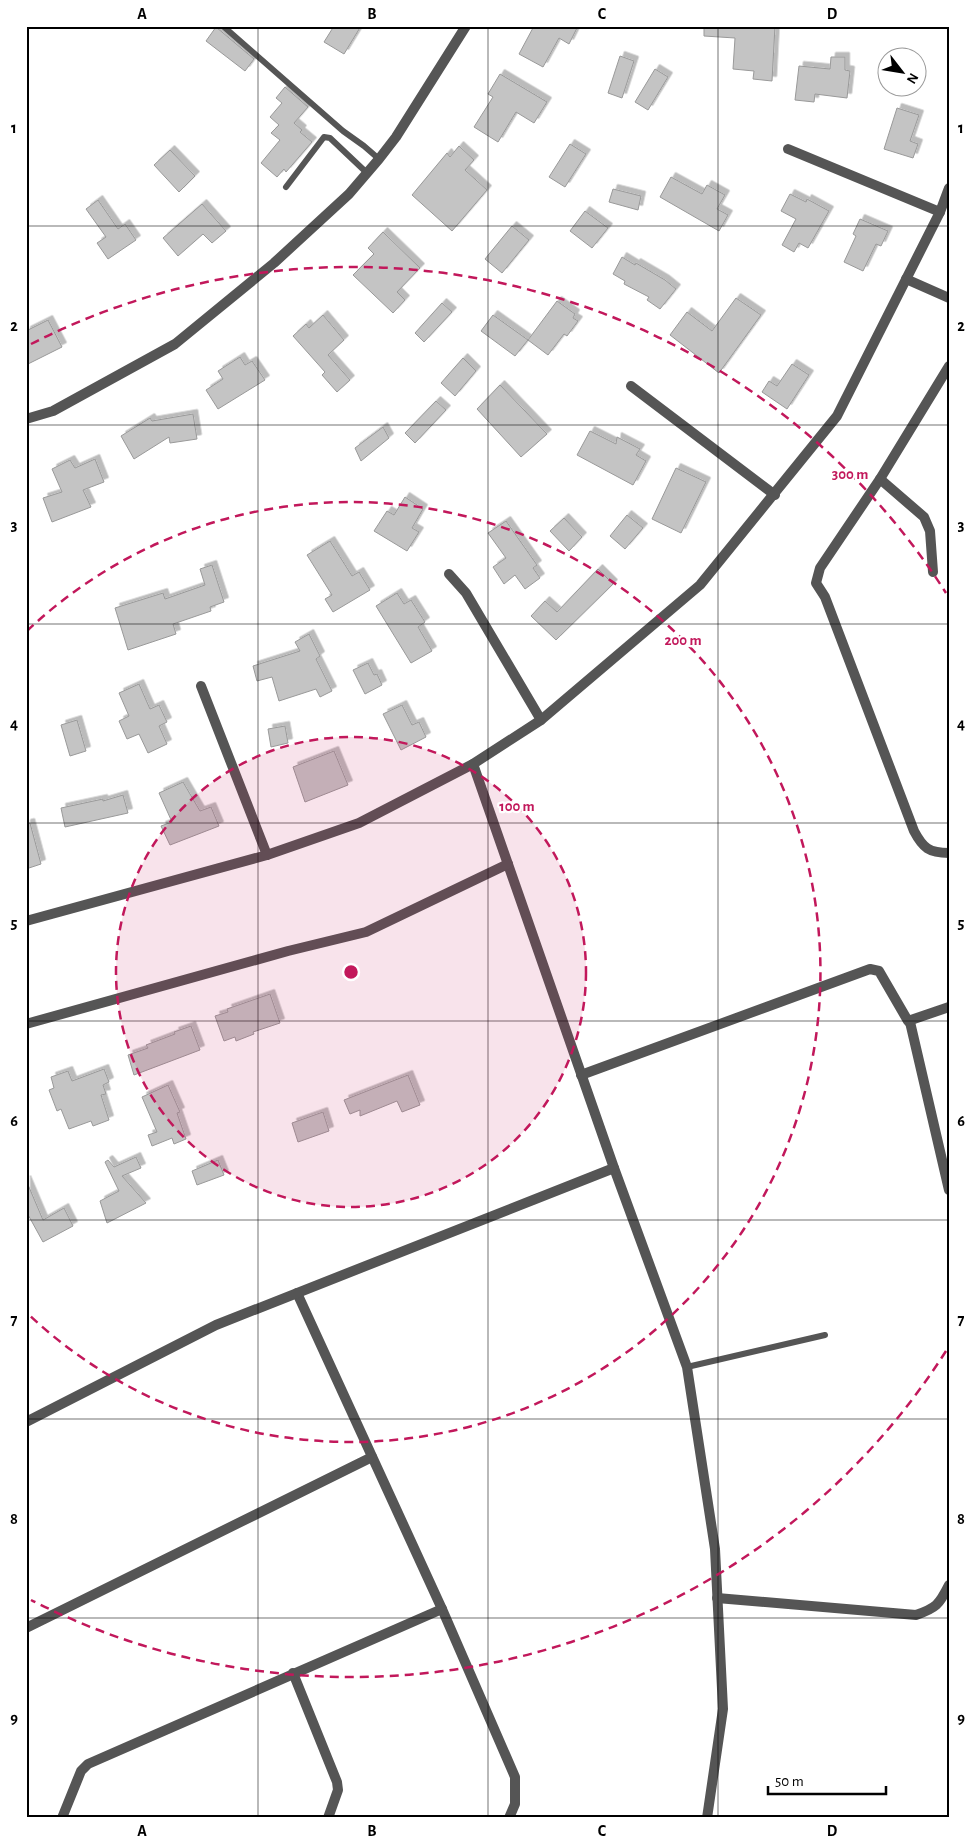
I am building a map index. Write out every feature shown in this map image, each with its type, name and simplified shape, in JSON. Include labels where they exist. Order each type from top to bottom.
[{"type":"street","points":[[26,419],[53,411],[175,344],[274,264],[349,194],[379,160],[396,137],[466,26]]},
{"type":"street","points":[[788,149],[940,212]]},
{"type":"street","points":[[26,922],[267,856],[360,823],[473,764],[541,720],[700,585],[775,495],[837,416],[940,212],[949,188]]},
{"type":"street","points":[[906,279],[949,298]]},
{"type":"street","points":[[949,366],[880,479],[820,568],[816,583],[825,598],[914,831],[921,844],[935,853],[949,853]]},
{"type":"street","points":[[631,386],[775,495]]},
{"type":"street","points":[[880,479],[924,517],[930,531],[933,572]]},
{"type":"street","points":[[449,574],[466,593],[541,720]]},
{"type":"street","points":[[201,686],[267,856]]},
{"type":"street","points":[[473,764],[614,1168],[687,1367],[714,1548],[723,1709],[707,1818]]},
{"type":"street","points":[[26,1024],[297,948],[366,932],[508,864]]},
{"type":"street","points":[[581,1075],[870,969],[879,971],[906,1020],[910,1022],[949,1190]]},
{"type":"street","points":[[910,1022],[949,1007]]},
{"type":"street","points":[[26,1422],[216,1325],[614,1168]]},
{"type":"street","points":[[297,1293],[442,1608],[515,1777],[515,1804],[509,1818]]},
{"type":"street","points":[[26,1628],[372,1457]]},
{"type":"street","points":[[717,1598],[916,1615],[932,1610],[942,1599],[949,1585]]},
{"type":"street","points":[[62,1818],[81,1771],[88,1764],[442,1608]]},
{"type":"street","points":[[293,1673],[337,1782],[338,1790],[328,1818]]},
{"type":"lane","points":[[224,26],[343,131],[379,160]]},
{"type":"lane","points":[[286,187],[324,137],[330,138],[367,173]]},
{"type":"lane","points":[[687,1367],[825,1335]]},
{"type":"building","points":[[334,26],[361,26],[344,54],[324,42]]},
{"type":"building","points":[[534,26],[578,26],[569,44],[559,38],[543,67],[519,54]]},
{"type":"building","points":[[704,26],[775,26],[772,81],[753,79],[754,71],[733,69],[735,38],[704,36]]},
{"type":"building","points":[[216,27],[254,59],[245,71],[206,41]]},
{"type":"building","points":[[620,56],[634,61],[622,98],[608,93]]},
{"type":"building","points":[[831,57],[845,57],[845,70],[850,71],[847,98],[815,94],[814,102],[795,100],[799,66],[830,69]]},
{"type":"building","points":[[655,69],[668,77],[648,110],[635,102]]},
{"type":"building","points":[[500,74],[547,102],[534,123],[516,112],[498,142],[474,127],[493,97],[488,94]]},
{"type":"building","points":[[285,87],[308,107],[294,123],[302,130],[300,132],[312,142],[286,172],[284,169],[277,177],[261,163],[280,140],[271,133],[279,125],[270,117],[282,103],[276,98]]},
{"type":"building","points":[[897,108],[919,115],[910,141],[918,144],[913,158],[884,149]]},
{"type":"building","points":[[570,144],[586,154],[565,187],[549,177]]},
{"type":"building","points":[[459,146],[474,160],[465,170],[487,190],[452,231],[412,195],[447,153],[450,157]]},
{"type":"building","points":[[170,150],[195,176],[179,192],[154,165]]},
{"type":"building","points":[[671,177],[702,194],[707,185],[725,195],[717,209],[728,215],[719,231],[660,197]]},
{"type":"building","points":[[613,189],[641,196],[638,210],[609,202]]},
{"type":"building","points":[[790,194],[806,202],[807,199],[829,211],[808,248],[799,243],[794,252],[782,245],[796,219],[781,211]]},
{"type":"building","points":[[98,200],[118,229],[125,224],[136,240],[108,259],[97,243],[106,237],[86,209]]},
{"type":"building","points":[[202,204],[226,231],[212,243],[203,234],[178,256],[163,238]]},
{"type":"building","points":[[585,211],[608,228],[592,248],[570,231]]},
{"type":"building","points":[[860,219],[888,231],[881,246],[876,244],[863,271],[844,262],[856,236],[853,234]]},
{"type":"building","points":[[512,226],[529,240],[502,273],[485,259]]},
{"type":"building","points":[[383,232],[420,268],[397,292],[405,300],[393,313],[353,275],[374,254],[368,248]]},
{"type":"building","points":[[622,257],[665,280],[676,289],[660,309],[647,300],[649,297],[624,284],[625,281],[613,274]]},
{"type":"building","points":[[736,298],[761,315],[719,373],[670,335],[687,312],[712,331]]},
{"type":"building","points":[[557,301],[575,314],[573,318],[578,321],[567,336],[564,334],[548,355],[528,340]]},
{"type":"building","points":[[442,303],[452,312],[424,342],[415,333]]},
{"type":"building","points":[[323,315],[344,340],[328,355],[350,380],[337,392],[322,375],[325,372],[293,336],[306,324],[309,328]]},
{"type":"building","points":[[493,315],[528,340],[515,356],[481,331]]},
{"type":"building","points":[[48,320],[62,347],[26,365],[26,331]]},
{"type":"building","points":[[240,357],[245,365],[252,361],[265,380],[218,409],[206,390],[223,379],[218,371]]},
{"type":"building","points":[[463,358],[476,371],[455,396],[441,383]]},
{"type":"building","points":[[792,364],[809,375],[787,409],[762,392],[769,381],[777,386]]},
{"type":"building","points":[[500,385],[547,434],[521,457],[477,409]]},
{"type":"building","points":[[436,401],[446,410],[415,443],[405,433]]},
{"type":"building","points":[[193,414],[197,439],[170,443],[169,437],[134,459],[121,436],[150,418],[152,421]]},
{"type":"building","points":[[383,427],[389,438],[361,461],[355,448]]},
{"type":"building","points":[[590,431],[616,444],[617,437],[640,449],[636,455],[646,461],[633,485],[577,455]]},
{"type":"building","points":[[95,459],[104,482],[83,490],[91,507],[52,522],[43,498],[62,492],[52,469],[70,460],[75,468]]},
{"type":"building","points":[[676,468],[706,482],[681,533],[652,519]]},
{"type":"building","points":[[405,497],[423,509],[412,528],[419,532],[407,551],[374,531],[387,511],[394,515]]},
{"type":"building","points":[[627,515],[643,528],[625,549],[610,536]]},
{"type":"building","points":[[564,518],[582,537],[569,551],[550,531]]},
{"type":"building","points":[[506,521],[537,565],[533,568],[540,578],[525,589],[515,575],[504,584],[493,567],[506,558],[488,533]]},
{"type":"building","points":[[330,541],[352,576],[359,572],[370,590],[333,612],[325,599],[332,595],[307,555]]},
{"type":"building","points":[[212,565],[224,602],[210,607],[211,611],[173,624],[176,634],[128,650],[115,608],[163,593],[165,599],[205,585],[200,569]]},
{"type":"building","points":[[598,569],[613,584],[556,640],[531,616],[545,601],[557,612]]},
{"type":"building","points":[[397,593],[404,604],[411,600],[425,622],[418,627],[432,651],[411,663],[376,606]]},
{"type":"building","points":[[309,634],[320,656],[316,659],[332,691],[320,697],[316,689],[279,701],[272,677],[257,681],[253,666],[300,651],[295,642]]},
{"type":"building","points":[[368,663],[374,675],[377,674],[382,685],[365,694],[353,670]]},
{"type":"building","points":[[139,684],[150,709],[159,705],[167,722],[159,726],[167,744],[148,753],[139,734],[127,739],[119,721],[129,716],[119,693]]},
{"type":"building","points":[[402,705],[412,725],[419,722],[426,737],[401,750],[383,714]]},
{"type":"building","points":[[77,720],[86,751],[70,756],[61,725]]},
{"type":"building","points":[[285,726],[288,743],[271,747],[268,729]]},
{"type":"building","points":[[334,751],[348,785],[305,802],[293,767]]},
{"type":"building","points":[[183,782],[200,811],[211,807],[219,826],[170,845],[161,826],[172,822],[159,793]]},
{"type":"building","points":[[123,795],[128,813],[65,827],[61,808],[103,799],[103,801]]},
{"type":"building","points":[[30,823],[41,864],[26,869],[26,824]]},
{"type":"building","points":[[270,994],[280,1023],[253,1032],[254,1034],[236,1041],[235,1037],[224,1041],[215,1016],[228,1012],[227,1009]]},
{"type":"building","points":[[191,1026],[200,1050],[134,1075],[128,1055],[148,1048],[146,1045]]},
{"type":"building","points":[[104,1069],[109,1082],[103,1085],[106,1094],[101,1095],[109,1120],[93,1126],[91,1121],[69,1129],[61,1109],[57,1111],[49,1090],[54,1088],[51,1077],[68,1071],[72,1081]]},
{"type":"building","points":[[408,1075],[420,1105],[402,1112],[397,1101],[360,1116],[360,1110],[350,1114],[344,1100]]},
{"type":"building","points":[[168,1085],[180,1112],[177,1113],[186,1139],[174,1144],[172,1138],[152,1146],[148,1135],[157,1132],[142,1097]]},
{"type":"building","points":[[323,1112],[329,1131],[298,1142],[292,1123]]},
{"type":"building","points":[[136,1157],[141,1168],[122,1176],[146,1203],[107,1223],[100,1201],[119,1191],[105,1162],[108,1160],[114,1167]]},
{"type":"building","points":[[218,1160],[224,1175],[197,1185],[192,1171]]},
{"type":"building","points":[[26,1180],[43,1220],[64,1208],[73,1226],[43,1242],[26,1211]]}]
